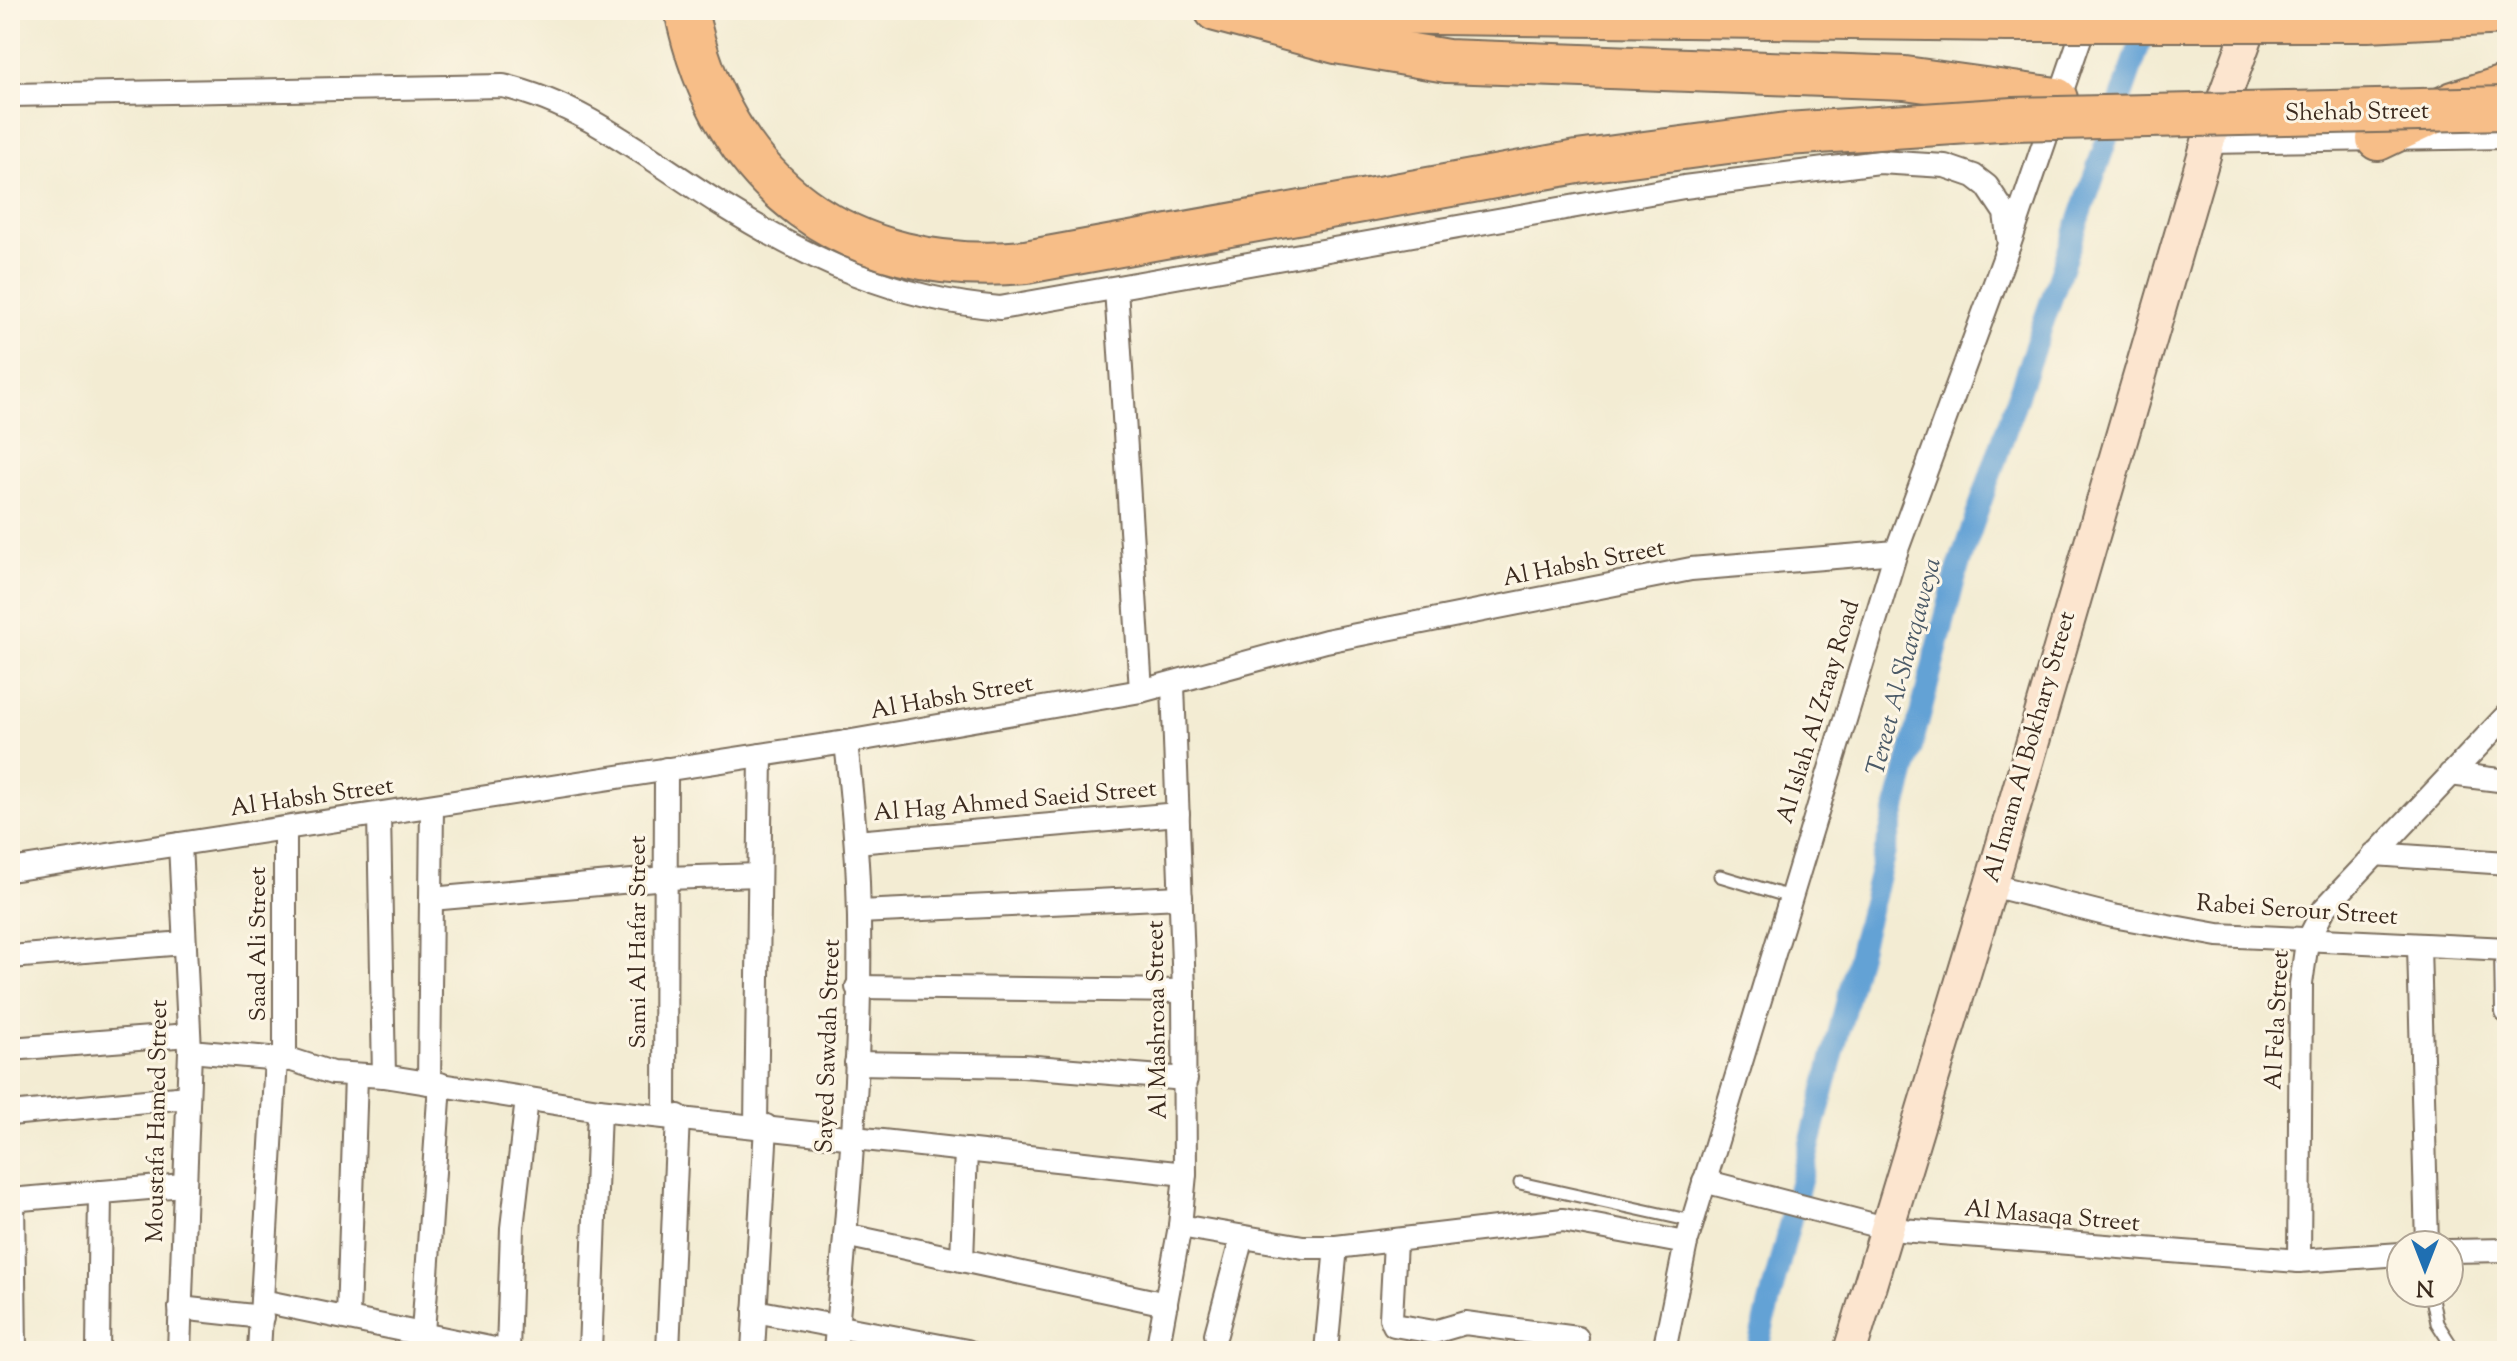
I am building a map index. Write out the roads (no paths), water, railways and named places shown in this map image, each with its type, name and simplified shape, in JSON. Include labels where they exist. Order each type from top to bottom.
[{"type":"highway","points":[[686,10],[693,48],[724,120],[772,181],[835,228],[871,245],[947,264],[1026,262],[1577,162],[1787,134],[2014,119],[2507,108]]},
{"type":"highway","points":[[1208,10],[2008,20],[2367,20],[2507,13]]},
{"type":"highway","points":[[1216,10],[1336,42],[1447,61],[1905,78],[2056,99]]},
{"type":"highway","points":[[2378,139],[2454,103],[2507,86]]},
{"type":"street","name":"Al Islah Al Zraay Road","points":[[1664,1351],[1692,1221],[1896,552],[2009,245],[2056,99],[2090,10]]},
{"type":"street","name":"Al Imam Al Bokhary Street","points":[[1850,1351],[1875,1225],[1991,885],[2208,142],[2256,10]]},
{"type":"street","points":[[10,95],[503,86],[562,105],[653,156],[747,220],[881,286],[925,298],[1000,308],[1684,187],[1879,162],[1945,166],[1974,176],[1992,192],[2005,213],[2009,245]]},
{"type":"street","name":"Shehab Street","points":[[2208,142],[2507,137]]},
{"type":"street","points":[[1116,288],[1141,691]]},
{"type":"street","name":"Al Habsh Street","points":[[10,870],[846,742],[1141,691],[1173,685],[1326,641],[1691,569],[1896,552]]},
{"type":"street","name":"Al Mashroaa Street","points":[[1157,1351],[1180,1226],[1185,1174],[1184,991],[1173,685]]},
{"type":"street","name":"Al Fela Street","points":[[2299,1261],[2301,984],[2307,942],[2324,909],[2507,715]]},
{"type":"street","name":"Sayed Sawdah Street","points":[[835,1351],[854,1136],[859,912],[846,742]]},
{"type":"street","points":[[753,1351],[761,1125],[761,755]]},
{"type":"street","name":"Sami Al Hafar Street","points":[[666,769],[672,1116],[668,1351]]},
{"type":"street","points":[[2450,774],[2507,781]]},
{"type":"street","points":[[423,1333],[434,1084],[432,806]]},
{"type":"street","name":"Al Hag Ahmed Saeid Street","points":[[856,842],[1178,814]]},
{"type":"street","points":[[379,815],[384,1076]]},
{"type":"street","name":"Saad Ali Street","points":[[259,1351],[280,1059],[285,829]]},
{"type":"street","name":"Moustafa Hamed Street","points":[[179,1351],[189,1043],[180,844]]},
{"type":"street","points":[[2374,854],[2507,863]]},
{"type":"street","points":[[431,899],[666,878],[759,875]]},
{"type":"street","name":"Rabei Serour Street","points":[[1991,885],[2113,916],[2218,935],[2307,942],[2506,949]]},
{"type":"street","points":[[859,912],[1181,897]]},
{"type":"street","points":[[10,957],[184,943]]},
{"type":"street","points":[[2419,946],[2427,1229]]},
{"type":"street","points":[[2506,949],[2507,1012]]},
{"type":"street","points":[[857,987],[1184,991]]},
{"type":"street","points":[[10,1049],[189,1043],[280,1059],[332,1073],[384,1076],[599,1110],[761,1125],[1185,1174]]},
{"type":"street","points":[[856,1063],[1023,1066],[1186,1079]]},
{"type":"street","points":[[348,1317],[356,1076]]},
{"type":"street","points":[[10,1114],[187,1097]]},
{"type":"street","points":[[180,1308],[262,1309],[348,1317],[506,1351],[512,1228],[527,1099]]},
{"type":"street","points":[[590,1351],[599,1110]]},
{"type":"street","points":[[962,1260],[966,1150]]},
{"type":"street","name":"Al Masaqa Street","points":[[1704,1181],[1875,1225],[2299,1261],[2385,1255]]},
{"type":"street","points":[[15,1351],[11,1200],[183,1185]]},
{"type":"street","points":[[98,1351],[100,1192]]},
{"type":"street","points":[[1180,1226],[1303,1247],[1336,1247],[1563,1220],[1686,1243]]},
{"type":"street","points":[[845,1235],[1166,1304]]},
{"type":"street","points":[[1216,1334],[1242,1237]]},
{"type":"street","points":[[1395,1242],[1391,1318],[1394,1325],[1434,1332],[1465,1323],[1577,1338]]},
{"type":"street","points":[[1326,1351],[1336,1247]]},
{"type":"street","points":[[2465,1251],[2507,1250]]},
{"type":"street","points":[[755,1311],[967,1351]]},
{"type":"lane","points":[[1720,876],[1790,897]]},
{"type":"lane","points":[[1520,1183],[1692,1221]]},
{"type":"lane","points":[[2434,1309],[2437,1323],[2455,1351]]},
{"type":"waterway","name":"Tereet Al-Sharqaweya","points":[[1757,1351],[1957,571],[2150,15]]}]
